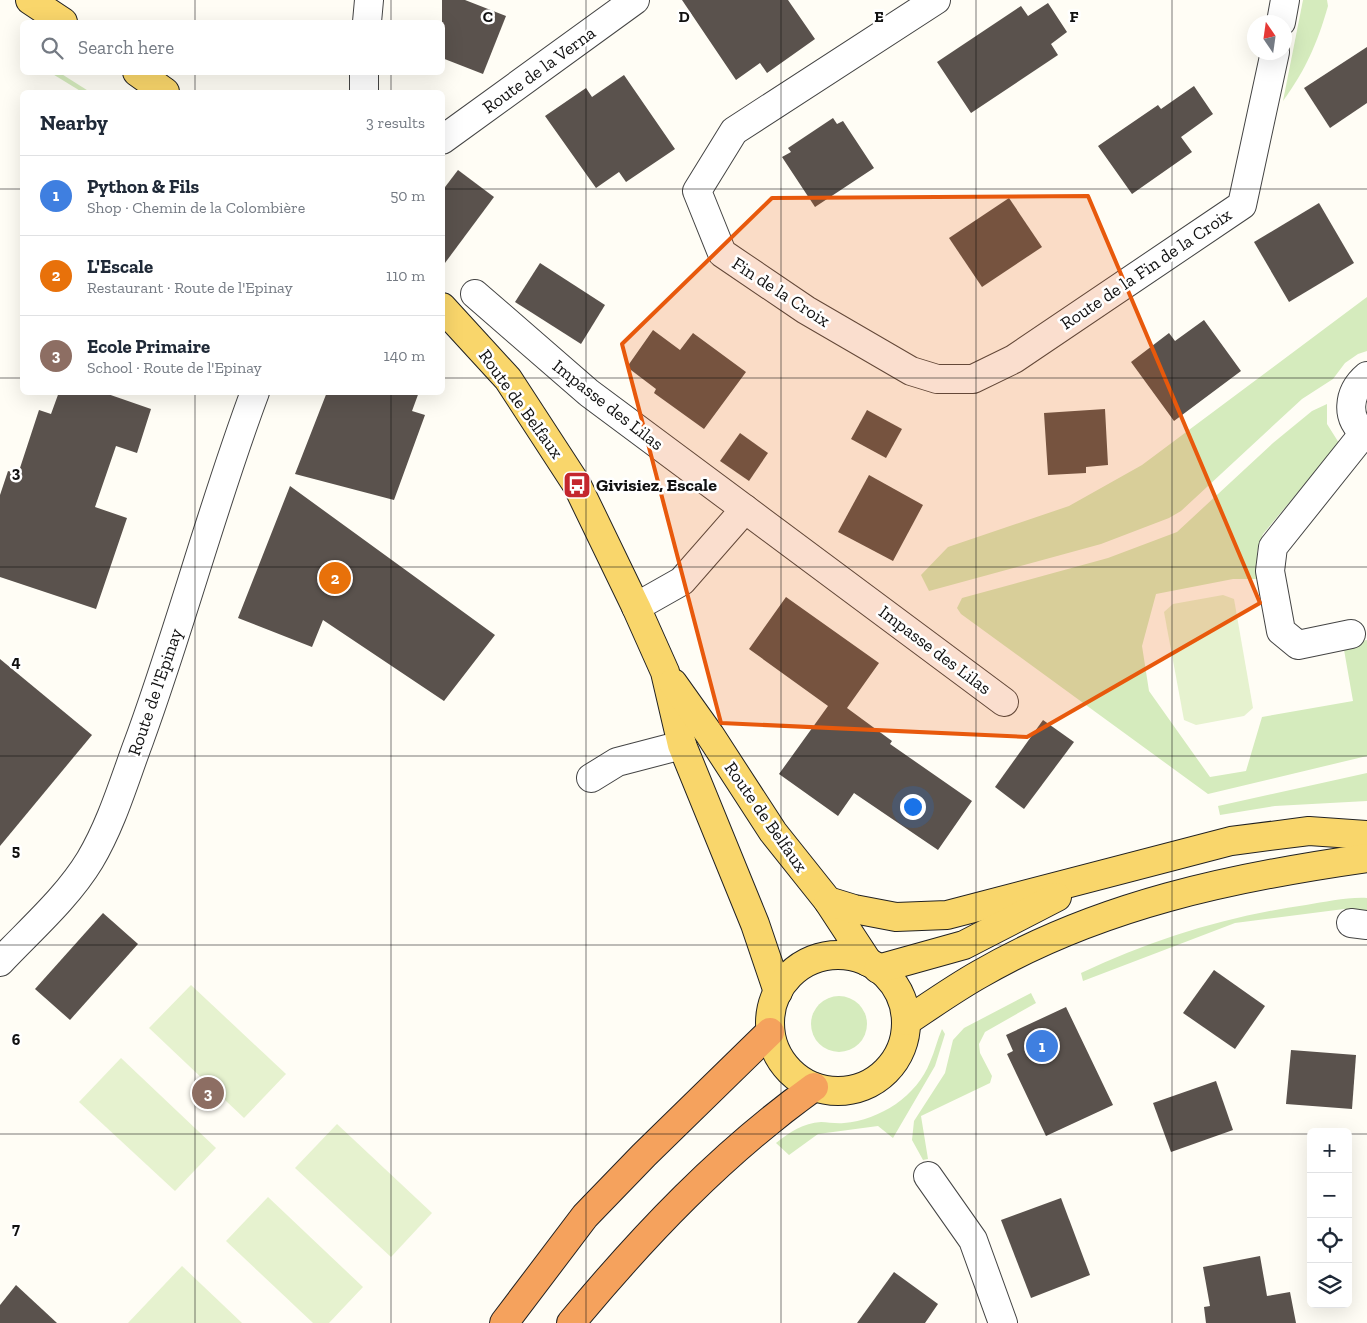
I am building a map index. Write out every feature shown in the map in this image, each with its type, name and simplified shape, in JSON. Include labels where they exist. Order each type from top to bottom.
[{"type":"highway","points":[[504,1323],[585,1216],[644,1155],[770,1032]]},
{"type":"highway","points":[[571,1323],[660,1221],[746,1140],[814,1087]]},
{"type":"main road","points":[[30,0],[60,20]]},
{"type":"main road","points":[[140,75],[162,90]]},
{"type":"main road","name":"Route de Belfaux","points":[[445,310],[464,328],[508,379],[577,485],[665,672],[682,745],[755,924],[778,992]]},
{"type":"main road","name":"Route de Belfaux","points":[[665,672],[710,735],[773,832],[828,901],[873,966]]},
{"type":"main road","points":[[828,901],[880,914],[925,917],[963,911],[1092,879],[1191,850],[1251,838],[1309,831],[1367,834]]},
{"type":"main road","points":[[907,1021],[980,974],[1018,954],[1107,916],[1172,895],[1221,883],[1367,858]]},
{"type":"main road","points":[[873,966],[964,944],[1001,928],[1092,879]]},
{"type":"main road","points":[[838,955],[873,966],[888,976],[904,1003],[907,1021],[905,1042],[898,1055],[886,1072],[874,1082],[859,1089],[842,1092],[814,1087],[796,1078],[779,1060],[770,1032],[771,1011],[778,992],[795,970],[822,957],[838,955]]},
{"type":"street","points":[[367,20],[368,0]]},
{"type":"street","name":"Route de la Verna","points":[[445,138],[635,0]]},
{"type":"street","name":"Fin de la Croix","points":[[936,0],[734,131],[698,191],[722,253],[806,310],[911,371],[937,379]]},
{"type":"street","points":[[1282,15],[1285,0]]},
{"type":"street","name":"Route de la Fin de la Croix","points":[[937,379],[973,379],[1014,359],[1242,205],[1273,60]]},
{"type":"street","points":[[364,75],[364,90]]},
{"type":"street","name":"Impasse des Lilas","points":[[475,294],[589,393],[1004,702]]},
{"type":"street","points":[[1351,634],[1298,645],[1281,631],[1270,571],[1273,547],[1366,434],[1353,418],[1351,399],[1354,390],[1367,376]]},
{"type":"street","name":"Route de l'Epinay","points":[[0,962],[59,900],[89,861],[106,829],[152,706],[228,464],[254,395]]},
{"type":"street","points":[[636,607],[682,581],[745,510]]},
{"type":"street","points":[[591,778],[617,762],[682,745]]},
{"type":"street","points":[[928,1176],[973,1240],[1003,1323]]},
{"type":"highlighted area","points":[[1088,196],[1260,603],[1027,737],[721,723],[622,344],[772,198]]},
{"type":"green space","points":[[1303,0],[1327,0],[1328,6],[1310,56],[1283,101]]},
{"type":"green space","points":[[54,75],[63,75],[87,90],[79,90]]},
{"type":"green space","points":[[1367,297],[1367,351],[1358,354],[1345,363],[1333,379],[1302,399],[1181,511],[1169,518],[1101,544],[929,591],[921,575],[948,547],[1069,506],[1142,465]]},
{"type":"green space","points":[[1327,404],[1327,424],[1339,443],[1263,534],[1257,552],[1258,579],[1233,579],[1156,594],[1142,646],[1149,691],[1210,777],[1246,771],[1262,717],[1353,701],[1343,644],[1367,640],[1367,756],[1208,794],[961,614],[957,608],[962,598],[1108,558],[1177,532],[1273,443],[1312,411]]},
{"type":"green space","points":[[1223,595],[1234,599],[1253,708],[1244,716],[1196,725],[1184,720],[1164,612],[1173,604]]},
{"type":"green space","points":[[1367,773],[1367,801],[1275,806],[1220,815],[1218,806]]},
{"type":"green space","points":[[1367,898],[1367,913],[1344,909],[1235,923],[1083,981],[1081,973],[1163,939],[1191,930],[1248,915],[1344,899]]},
{"type":"green space","points":[[191,985],[286,1074],[244,1118],[149,1028]]},
{"type":"green space","points":[[1031,993],[1036,1003],[985,1032],[979,1044],[980,1053],[992,1076],[990,1083],[921,1116],[928,1159],[923,1160],[912,1140],[914,1121],[945,1073],[953,1040],[964,1028]]},
{"type":"green space","points":[[839,996],[850,998],[859,1004],[865,1013],[867,1024],[865,1035],[859,1044],[850,1050],[839,1052],[828,1050],[819,1044],[813,1035],[811,1024],[813,1013],[819,1004],[828,998]]},
{"type":"green space","points":[[942,1029],[945,1034],[935,1066],[893,1138],[878,1126],[818,1134],[789,1155],[776,1143],[808,1124],[857,1121],[871,1117],[896,1104],[907,1095],[924,1074]]},
{"type":"green space","points":[[121,1058],[216,1148],[175,1191],[79,1102]]},
{"type":"green space","points":[[337,1124],[432,1213],[391,1257],[295,1168]]},
{"type":"green space","points":[[268,1197],[363,1287],[329,1323],[313,1323],[226,1241]]},
{"type":"green space","points":[[182,1266],[242,1323],[128,1323]]},
{"type":"building","points":[[442,0],[465,0],[506,16],[483,74],[445,59],[445,20],[442,20]]},
{"type":"building","points":[[682,0],[788,0],[815,39],[767,73],[760,63],[736,80]]},
{"type":"building","points":[[1048,3],[1067,32],[1051,44],[1058,55],[971,113],[937,62],[1021,6],[1028,16]]},
{"type":"building","points":[[1367,47],[1367,103],[1330,128],[1304,88]]},
{"type":"building","points":[[624,75],[675,149],[626,182],[619,172],[596,188],[545,116],[586,88],[592,97]]},
{"type":"building","points":[[1194,86],[1213,114],[1181,137],[1192,152],[1132,194],[1098,146],[1158,105],[1161,109]]},
{"type":"building","points":[[833,118],[837,124],[843,121],[874,168],[815,207],[782,157],[791,152],[788,148]]},
{"type":"building","points":[[458,170],[494,197],[445,263],[445,187]]},
{"type":"building","points":[[1009,198],[1042,247],[982,287],[949,238]]},
{"type":"building","points":[[1319,203],[1354,263],[1289,302],[1254,242]]},
{"type":"building","points":[[540,263],[605,305],[581,344],[515,302]]},
{"type":"building","points":[[1204,320],[1241,371],[1174,421],[1131,362],[1169,333],[1175,341]]},
{"type":"building","points":[[653,330],[680,350],[693,333],[746,372],[704,429],[654,393],[656,389],[627,367]]},
{"type":"building","points":[[58,395],[111,395],[151,409],[137,453],[116,446],[95,507],[127,518],[96,609],[0,577],[0,495],[8,471],[18,474],[39,410],[51,414]]},
{"type":"building","points":[[326,395],[418,395],[412,411],[425,415],[394,500],[295,474]]},
{"type":"building","points":[[1105,409],[1108,465],[1086,467],[1086,473],[1048,475],[1044,413]]},
{"type":"building","points":[[867,410],[902,429],[886,458],[851,439]]},
{"type":"building","points":[[740,433],[768,453],[749,481],[720,461]]},
{"type":"building","points":[[869,475],[923,505],[893,561],[838,532]]},
{"type":"building","points":[[290,486],[495,635],[444,701],[323,620],[312,647],[238,618]]},
{"type":"building","points":[[786,597],[879,663],[847,708],[892,741],[890,744],[972,801],[938,850],[854,793],[838,816],[779,774],[828,706],[749,649]]},
{"type":"building","points":[[0,659],[92,735],[0,846]]},
{"type":"building","points":[[1043,720],[1074,742],[1024,809],[995,787]]},
{"type":"building","points":[[103,913],[138,944],[70,1020],[35,989]]},
{"type":"building","points":[[1214,970],[1265,1006],[1235,1049],[1183,1013]]},
{"type":"building","points":[[1066,1007],[1113,1105],[1046,1136],[1007,1054],[1013,1051],[1006,1035]]},
{"type":"building","points":[[1291,1050],[1356,1055],[1352,1109],[1286,1104]]},
{"type":"building","points":[[1216,1081],[1233,1130],[1171,1152],[1153,1103]]},
{"type":"building","points":[[1061,1198],[1090,1275],[1031,1298],[1001,1220]]},
{"type":"building","points":[[1260,1256],[1267,1296],[1290,1292],[1296,1323],[1206,1323],[1204,1307],[1210,1306],[1203,1267]]},
{"type":"building","points":[[894,1272],[938,1304],[925,1323],[857,1323]]},
{"type":"building","points":[[16,1285],[57,1323],[0,1323],[0,1305]]},
{"type":"place","name":"Givisiez, Escale","points":[[577,485]]},
{"type":"place","name":"L'Escale","points":[[335,578]]},
{"type":"place","name":"Python & Fils","points":[[1042,1046]]},
{"type":"place","name":"Ecole Primaire","points":[[208,1093]]}]
